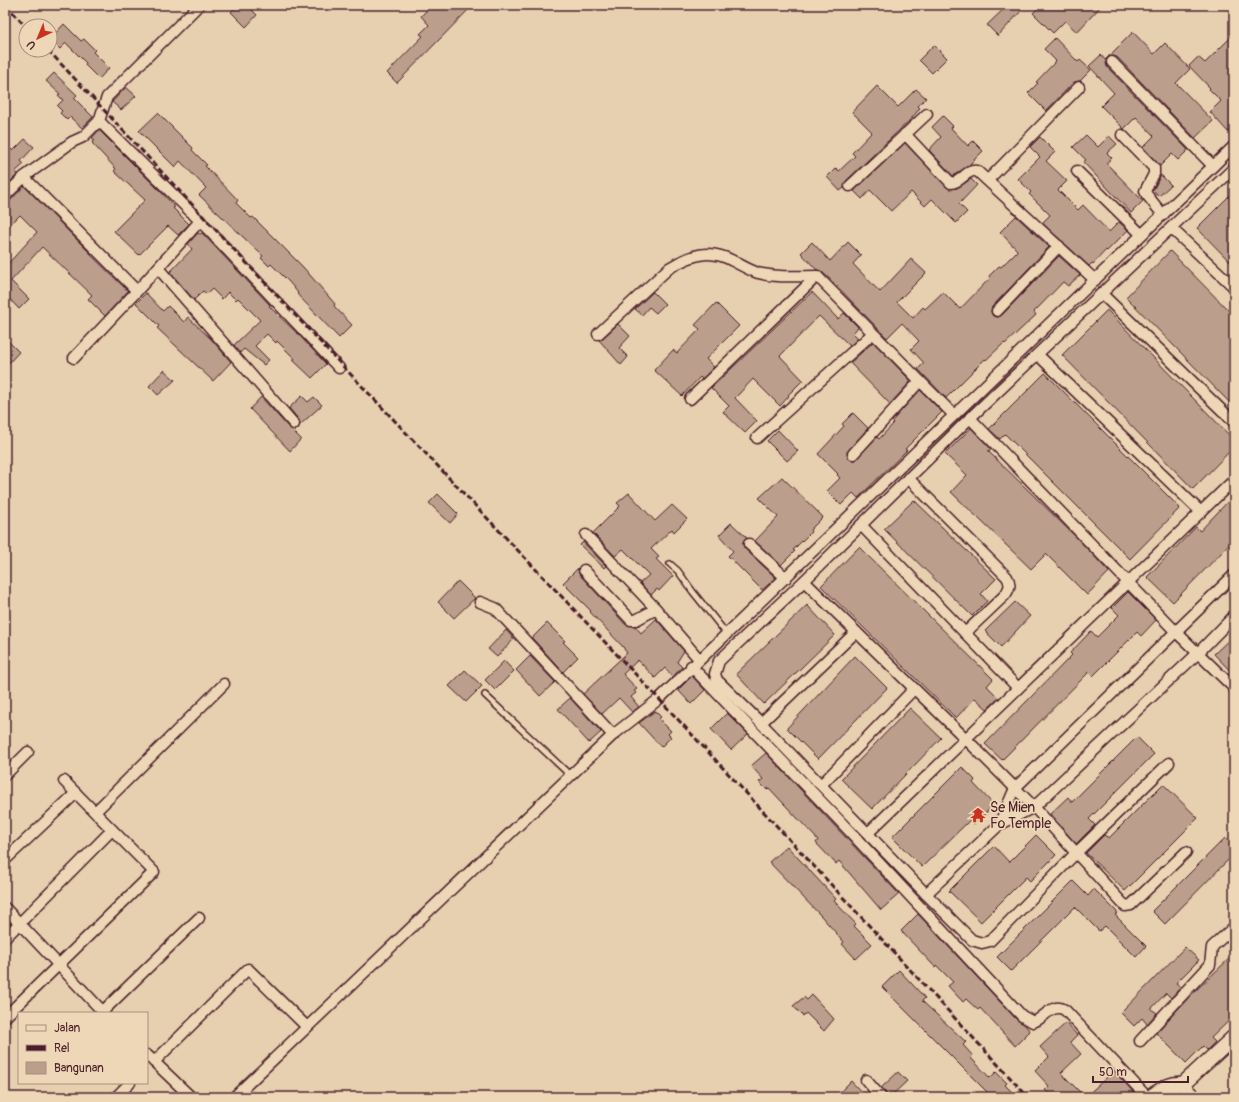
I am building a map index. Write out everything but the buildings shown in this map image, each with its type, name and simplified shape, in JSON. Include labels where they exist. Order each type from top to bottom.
[{"type":"main road","points":[[1150,1097],[1168,1085],[1176,1083],[1183,1084],[1234,1037]]},
{"type":"street","points":[[5,196],[24,177],[72,142],[83,137],[98,121],[107,97],[199,5]]},
{"type":"street","points":[[1112,62],[1214,166]]},
{"type":"street","points":[[988,180],[1079,87]]},
{"type":"street","points":[[850,186],[927,114]]},
{"type":"street","points":[[98,121],[200,222],[339,368]]},
{"type":"street","points":[[905,134],[951,183],[954,183],[969,172],[975,170],[988,180],[1095,280]]},
{"type":"street","points":[[1122,135],[1154,168],[1154,174],[1145,191],[1163,215]]},
{"type":"street","points":[[234,1097],[613,735],[659,699],[691,666],[786,578],[1234,146]]},
{"type":"street","points":[[1168,763],[1076,853],[990,941],[986,943],[977,942],[972,940],[926,894],[761,723],[717,680],[715,674],[716,666],[719,661],[804,581],[970,418],[1234,168]]},
{"type":"street","points":[[1077,171],[1142,234]]},
{"type":"street","points":[[24,177],[137,291]]},
{"type":"street","points":[[74,358],[200,222]]},
{"type":"street","points":[[1171,228],[1234,287]]},
{"type":"street","points":[[997,311],[1059,246]]},
{"type":"street","points":[[598,334],[669,268],[681,261],[697,255],[707,253],[729,258],[750,270],[772,276],[817,276],[872,334],[954,415]]},
{"type":"street","points":[[158,268],[294,424]]},
{"type":"street","points":[[690,399],[817,276]]},
{"type":"street","points":[[1102,294],[1234,422]]},
{"type":"street","points":[[757,438],[872,334]]},
{"type":"street","points":[[1038,355],[1201,512]]},
{"type":"street","points":[[853,454],[920,382]]},
{"type":"street","points":[[970,418],[1197,654],[1234,688]]},
{"type":"street","points":[[908,478],[1007,577],[1010,582],[1010,587],[1006,595],[965,633]]},
{"type":"street","points":[[868,833],[1234,480]]},
{"type":"street","points":[[860,525],[1018,688]]},
{"type":"street","points":[[586,535],[656,609],[699,659]]},
{"type":"street","points":[[749,544],[786,578]]},
{"type":"street","points":[[584,570],[630,620],[636,620],[656,609]]},
{"type":"street","points":[[999,825],[1015,788],[1234,576]]},
{"type":"street","points":[[804,581],[1034,807],[1124,905],[1127,907],[1133,904],[1186,852]]},
{"type":"street","points":[[480,602],[495,608],[613,735]]},
{"type":"street","points":[[926,894],[999,825],[1034,807],[1197,654],[1234,616]]},
{"type":"street","points":[[761,723],[856,632]]},
{"type":"street","points":[[691,666],[840,821],[1022,1016],[1033,1022],[1037,1021],[1056,1008],[1065,1010],[1147,1097]]},
{"type":"street","points":[[95,812],[224,684]]},
{"type":"street","points":[[821,785],[914,689]]},
{"type":"street","points":[[5,775],[28,752]]},
{"type":"street","points":[[5,1017],[154,872],[64,781]]},
{"type":"street","points":[[5,860],[76,793]]},
{"type":"street","points":[[5,938],[112,830]]},
{"type":"street","points":[[5,908],[102,1012],[199,918]]},
{"type":"street","points":[[1140,1041],[1210,965],[1212,947],[1234,927]]},
{"type":"street","points":[[190,1097],[150,1061],[248,969],[307,1027]]},
{"type":"street","points":[[866,1080],[882,1097]]},
{"type":"street","points":[[116,1097],[129,1084]]},
{"type":"street","points":[[1183,1084],[1196,1097]]},
{"type":"lane","points":[[670,564],[678,571],[726,633]]},
{"type":"lane","points":[[485,695],[571,776]]},
{"type":"railway","points":[[6,5],[18,18]]},
{"type":"railway","points":[[55,58],[338,361],[659,699],[1028,1097]]},
{"type":"place","name":"Se Mien Fo Temple","points":[[978,815]]}]
